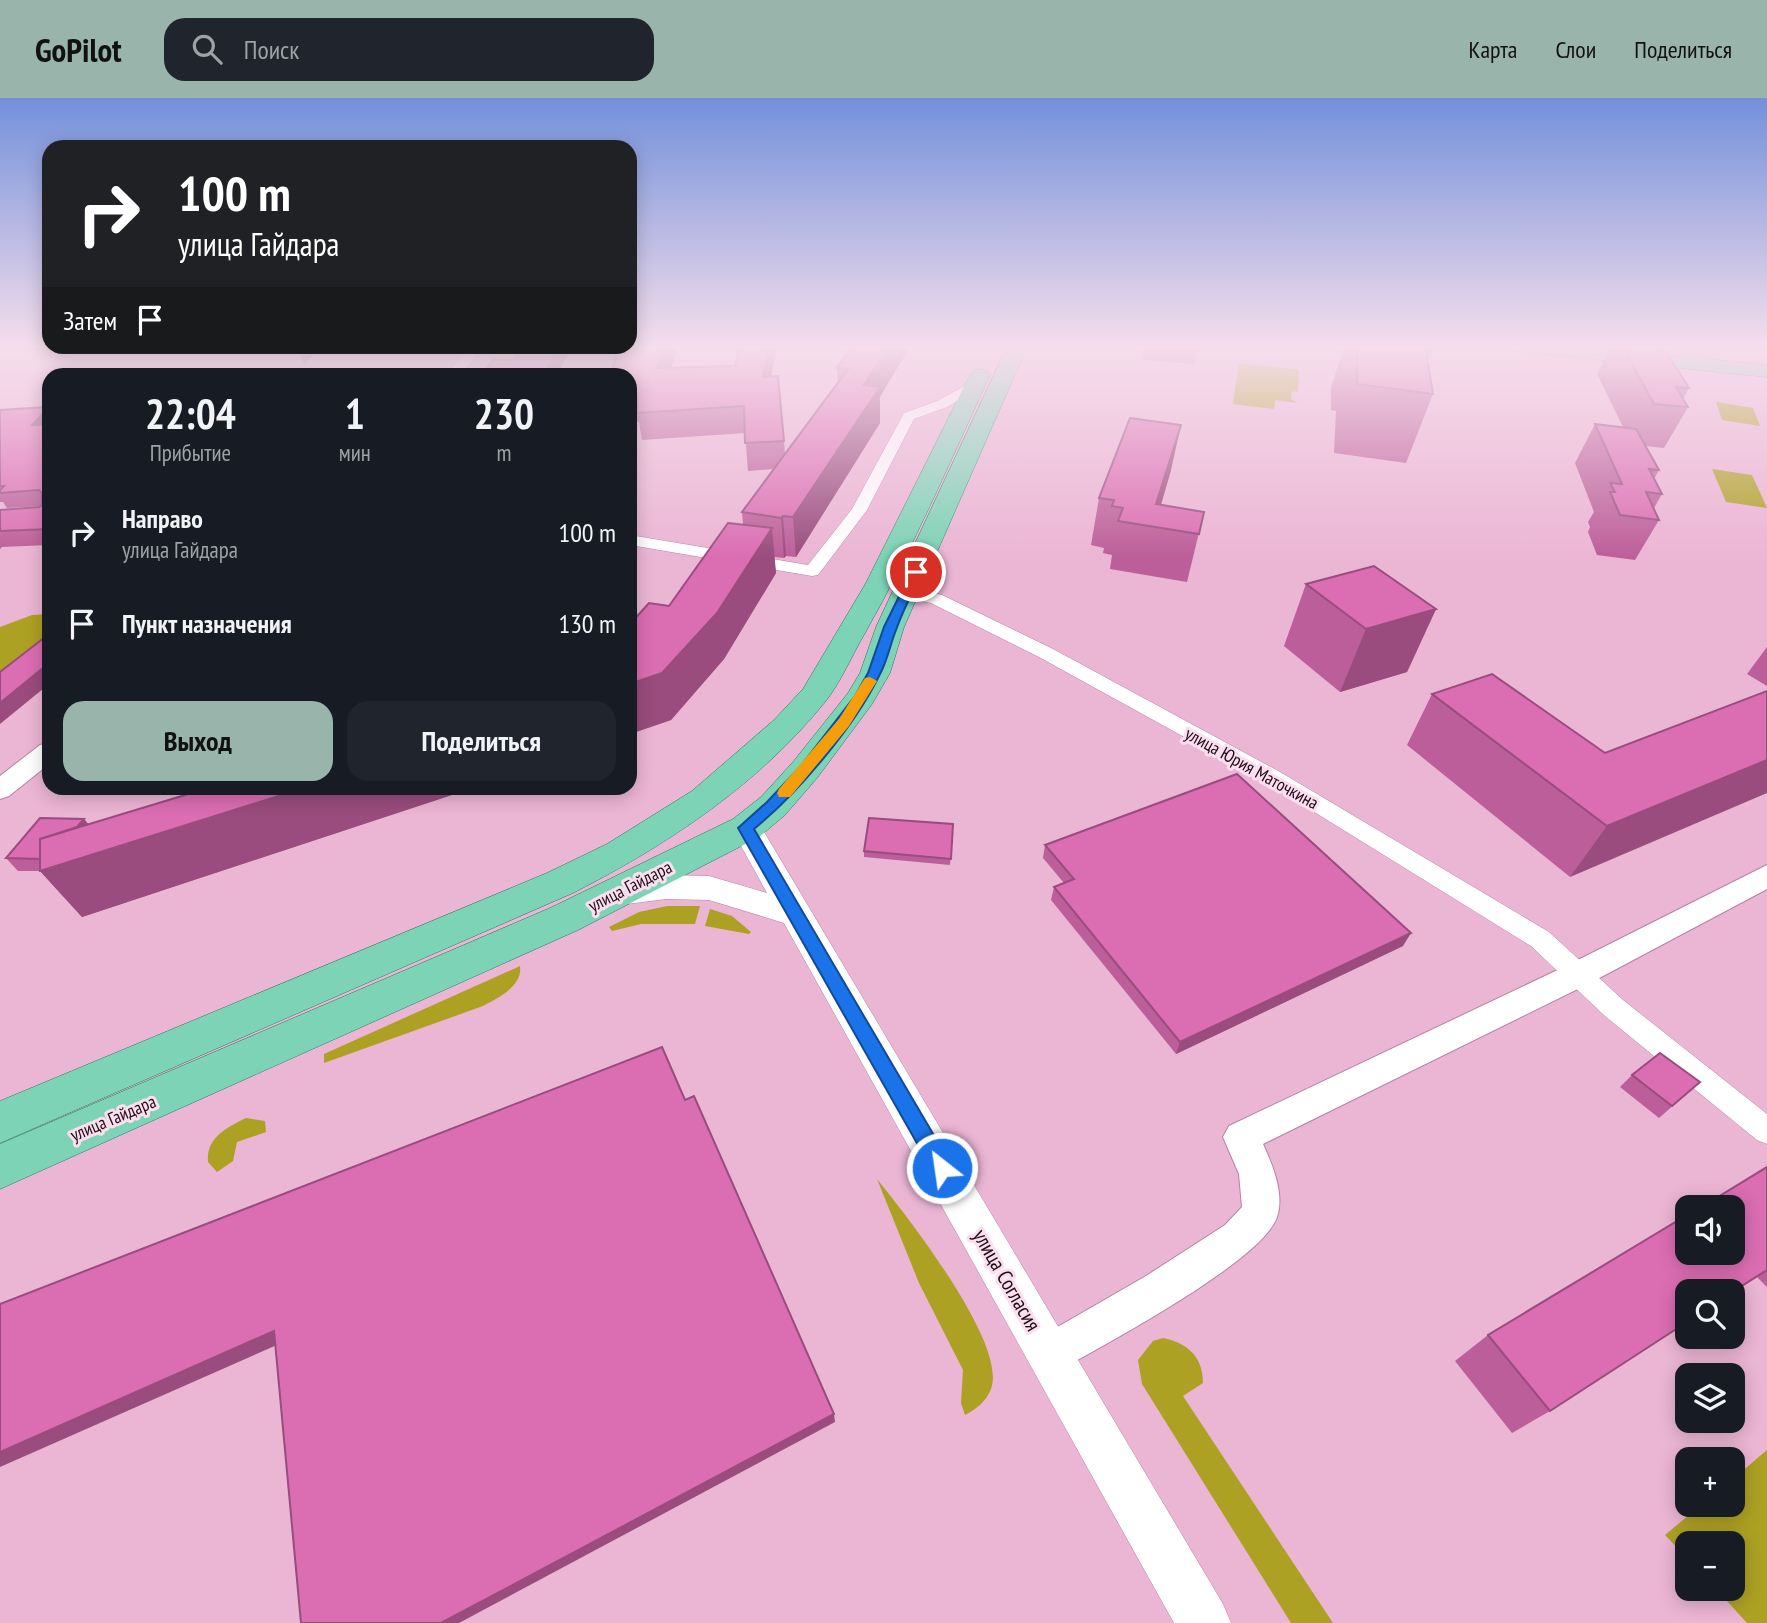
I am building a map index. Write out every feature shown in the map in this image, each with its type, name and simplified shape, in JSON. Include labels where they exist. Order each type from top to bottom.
[{"type":"main road","name":"улица Гайдара","points":[[0,1122],[559,883],[620,853],[704,799],[785,727],[815,694],[880,583],[960,416]]},
{"type":"main road","name":"улица Гайдара","points":[[0,1167],[552,924],[746,828],[773,806],[805,770],[861,697],[875,673],[890,627],[986,416]]},
{"type":"main road","points":[[704,799],[746,828]]},
{"type":"main road","name":"улица Согласия","points":[[746,828],[1204,1623]]},
{"type":"main road","points":[[618,893],[666,887],[709,888],[795,915]]},
{"type":"street","points":[[637,541],[812,571],[859,510],[909,416]]},
{"type":"street","name":"улица Юрия Маточкина","points":[[907,593],[936,599],[1046,653],[1273,777],[1540,939],[1577,975],[1767,1131]]},
{"type":"street","points":[[0,790],[42,757]]},
{"type":"street","points":[[1049,1354],[1160,1290],[1238,1238],[1261,1214],[1261,1183],[1241,1137],[1577,975],[1767,876]]},
{"type":"shaded area","points":[[1721,416],[1756,416],[1760,426],[1722,420]]},
{"type":"shaded area","points":[[1712,469],[1752,475],[1767,508],[1726,502]]},
{"type":"shaded area","points":[[42,614],[42,645],[24,659],[0,672],[0,627],[32,615]]},
{"type":"shaded area","points":[[667,906],[700,906],[695,924],[641,924],[612,931],[609,927],[639,912]]},
{"type":"shaded area","points":[[710,909],[732,916],[751,932],[749,934],[705,926]]},
{"type":"shaded area","points":[[520,966],[518,980],[514,985],[483,1006],[324,1063],[324,1054]]},
{"type":"shaded area","points":[[246,1118],[265,1121],[266,1132],[237,1142],[233,1161],[217,1172],[208,1162],[210,1146],[225,1130]]},
{"type":"shaded area","points":[[877,1179],[930,1249],[970,1312],[984,1342],[992,1369],[991,1389],[980,1405],[965,1415],[961,1403],[963,1370],[919,1283]]},
{"type":"shaded area","points":[[1163,1338],[1186,1347],[1197,1358],[1203,1383],[1183,1396],[1333,1623],[1291,1623],[1142,1384],[1138,1360],[1153,1341]]},
{"type":"shaded area","points":[[1767,1450],[1767,1623],[1747,1623],[1727,1601],[1745,1601],[1745,1531],[1675,1531],[1675,1545],[1665,1535],[1687,1517],[1745,1517],[1745,1469]]},
{"type":"building","points":[[0,416],[40,416],[32,425],[42,424],[42,493],[39,490],[0,493],[4,486],[0,486]]},
{"type":"building","points":[[744,416],[782,416],[784,441],[745,443]]},
{"type":"building","points":[[813,416],[860,416],[793,517],[781,518],[742,512]]},
{"type":"building","points":[[1130,418],[1181,425],[1156,504],[1204,512],[1199,534],[1118,521],[1123,508],[1112,506],[1114,500],[1099,498]]},
{"type":"building","points":[[1595,424],[1636,429],[1659,470],[1649,469],[1662,494],[1646,492],[1659,520],[1620,515],[1610,492],[1615,492],[1610,483],[1622,484]]},
{"type":"building","points":[[42,505],[42,529],[0,531],[0,510]]},
{"type":"building","points":[[728,523],[772,528],[717,613],[662,673],[637,682],[637,616],[649,603],[669,606]]},
{"type":"building","points":[[1374,566],[1436,609],[1366,629],[1306,584]]},
{"type":"building","points":[[42,639],[42,669],[0,703],[0,672]]},
{"type":"building","points":[[1492,674],[1605,753],[1767,691],[1767,760],[1607,826],[1432,694]]},
{"type":"building","points":[[1237,774],[1411,933],[1180,1042],[1054,887],[1074,879],[1045,845]]},
{"type":"building","points":[[185,795],[282,795],[40,871],[40,839]]},
{"type":"building","points":[[40,818],[84,819],[77,827],[40,839],[40,859],[6,858]]},
{"type":"building","points":[[869,818],[953,824],[951,859],[864,851]]},
{"type":"building","points":[[662,1047],[685,1100],[694,1096],[834,1414],[441,1623],[301,1623],[274,1331],[0,1452],[0,1304]]},
{"type":"building","points":[[1660,1053],[1700,1082],[1672,1106],[1632,1075]]},
{"type":"building","points":[[1767,1167],[1767,1270],[1745,1284],[1745,1279],[1675,1279],[1675,1330],[1550,1411],[1488,1335],[1675,1222],[1675,1265],[1745,1265],[1745,1195],[1721,1195]]},
{"type":"slow traffic","points":[[785,793],[844,722],[870,681]]},
{"type":"route","points":[[916,572],[890,627],[875,673],[861,697],[805,770],[773,806],[746,828],[942,1168]]}]
